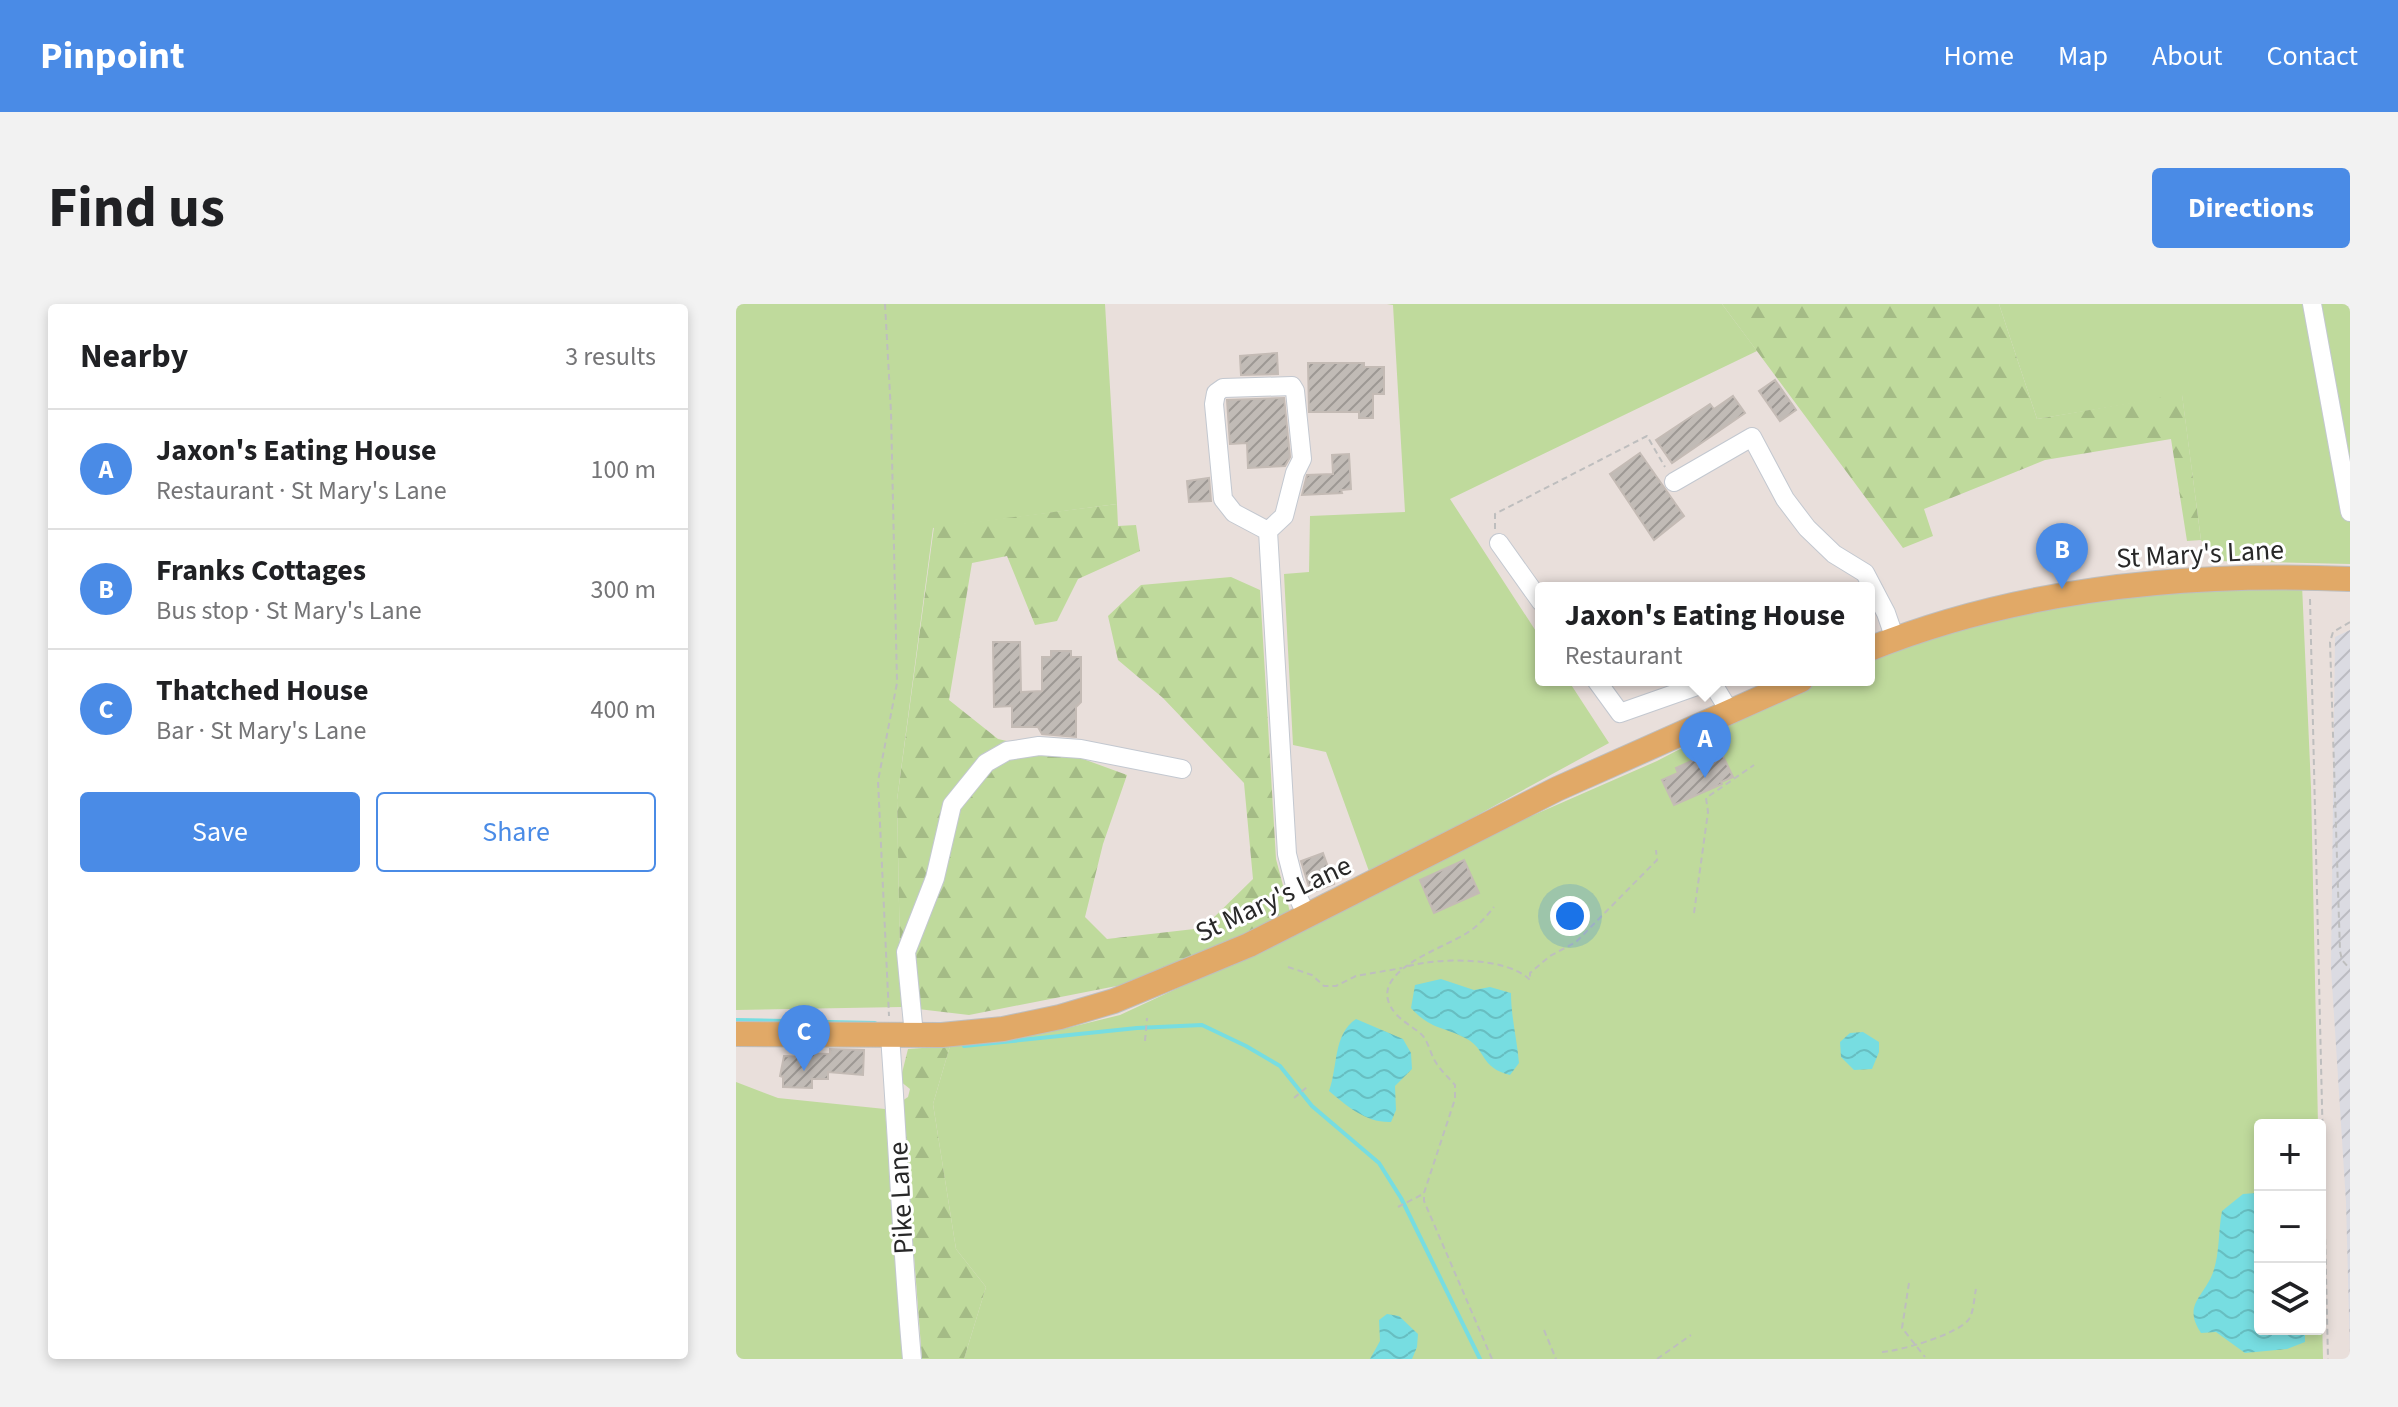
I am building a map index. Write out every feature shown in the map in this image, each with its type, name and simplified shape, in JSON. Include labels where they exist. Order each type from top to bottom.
[{"type":"main road","name":"St Mary's Lane","points":[[1875,647],[1986,611],[2088,590],[2216,580],[2350,579]]},
{"type":"main road","name":"St Mary's Lane","points":[[736,1034],[890,1036],[1003,1029],[1114,1001],[1307,916],[1557,789],[1788,686]]},
{"type":"street","points":[[2312,304],[2350,512]]},
{"type":"street","points":[[1275,385],[1292,386],[1295,391],[1302,459],[1295,473],[1284,516],[1268,531],[1234,513],[1223,499],[1214,404],[1216,393],[1223,388],[1275,385]]},
{"type":"street","points":[[1674,482],[1752,437],[1785,499],[1807,528],[1834,554],[1865,573],[1870,582]]},
{"type":"street","points":[[1268,531],[1287,854],[1298,897],[1307,916]]},
{"type":"street","points":[[1499,543],[1535,594]]},
{"type":"street","points":[[1875,592],[1895,639]]},
{"type":"street","points":[[1600,686],[1620,713],[1697,686]]},
{"type":"street","points":[[1714,686],[1730,712]]},
{"type":"street","points":[[914,1035],[906,952],[935,878],[952,805],[986,763],[1007,751],[1039,746],[1081,749],[1182,769]]},
{"type":"street","name":"Pike Lane","points":[[890,1036],[898,1137],[901,1241],[912,1359]]},
{"type":"path","points":[[885,304],[891,412],[897,683],[878,781],[890,1036]]},
{"type":"path","points":[[1499,543],[1495,514],[1647,436],[1674,482]]},
{"type":"path","points":[[2310,577],[2328,1359]]},
{"type":"path","points":[[2350,622],[2333,632],[2330,642],[2340,951],[2342,960],[2350,969]]},
{"type":"path","points":[[1694,913],[1708,812],[1706,798],[1754,765]]},
{"type":"path","points":[[1288,967],[1312,975],[1324,986],[1336,986],[1356,976],[1454,961],[1501,964],[1522,972],[1530,980],[1530,973],[1550,956],[1576,942],[1657,860],[1656,850]]},
{"type":"path","points":[[1492,1359],[1424,1201],[1455,1099],[1455,1085],[1437,1066],[1423,1035],[1394,1012],[1388,995],[1394,978],[1404,967],[1425,952],[1465,935],[1483,921],[1494,907]]},
{"type":"path","points":[[1145,1041],[1147,1018]]},
{"type":"path","points":[[1294,1098],[1307,1087]]},
{"type":"path","points":[[1398,1207],[1424,1193]]},
{"type":"path","points":[[1909,1283],[1902,1328],[1925,1357]]},
{"type":"path","points":[[1882,1352],[1906,1349],[1961,1328],[1970,1318],[1976,1289]]},
{"type":"path","points":[[1544,1330],[1556,1359]]},
{"type":"path","points":[[1657,1359],[1691,1335]]},
{"type":"shaded area","points":[[2350,630],[2350,1355],[2346,1202],[2331,968],[2335,637]]},
{"type":"green space","points":[[736,304],[1105,304],[1117,504],[933,528],[897,800],[901,1007],[736,1010]]},
{"type":"green space","points":[[1387,304],[1722,304],[1757,351],[1450,499],[1535,630],[1535,686],[1572,686],[1609,743],[1370,874],[1326,752],[1293,745],[1284,574],[1309,572],[1310,516],[1405,512],[1393,305]]},
{"type":"green space","points":[[1722,304],[1999,304],[2037,419],[2182,394],[2201,540],[2187,541],[2171,439],[2045,460],[1924,509],[1933,536],[1903,548]]},
{"type":"green space","points":[[1999,304],[2350,304],[2350,564],[2215,561],[2201,540],[2182,395],[2037,419]]},
{"type":"green space","points":[[1117,504],[1118,526],[1136,525],[1140,551],[1078,579],[1057,621],[1035,625],[1007,556],[972,563],[949,700],[998,739],[1075,756],[1127,775],[1103,844],[1085,917],[1107,939],[1203,928],[1253,879],[1244,783],[1163,698],[1118,660],[1108,616],[1141,585],[1231,577],[1260,590],[1276,859],[1290,912],[1147,980],[969,1015],[901,1007],[897,800],[934,527]]},
{"type":"green space","points":[[2302,585],[2311,787],[2318,1119],[2254,1119],[2254,1335],[2322,1335],[2323,1359],[964,1359],[986,1287],[956,1249],[933,1104],[950,1046],[1063,1029],[1120,1015],[1520,821],[1657,761],[1747,714],[1812,686],[1875,686],[1875,659],[1933,637],[2017,612],[2157,592]]},
{"type":"green space","points":[[950,1046],[933,1104],[956,1249],[986,1287],[964,1359],[922,1359],[902,1101],[908,1097],[910,1089],[900,1081],[908,1049]]},
{"type":"green space","points":[[736,1082],[778,1098],[885,1109],[904,1359],[736,1359]]},
{"type":"water","points":[[1441,979],[1474,990],[1490,987],[1511,993],[1519,1063],[1510,1075],[1493,1068],[1473,1043],[1431,1024],[1411,1008],[1415,985]]},
{"type":"water","points":[[1356,1019],[1403,1039],[1411,1053],[1412,1069],[1395,1086],[1396,1110],[1391,1122],[1365,1117],[1329,1091],[1343,1033]]},
{"type":"water","points":[[1863,1032],[1879,1042],[1879,1052],[1872,1069],[1854,1070],[1841,1057],[1840,1042],[1850,1033]]},
{"type":"water","points":[[2254,1193],[2254,1335],[2305,1335],[2305,1342],[2287,1349],[2245,1353],[2216,1332],[2201,1333],[2196,1324],[2196,1302],[2215,1268],[2222,1211],[2243,1194]]},
{"type":"water","points":[[1387,1314],[1399,1316],[1418,1334],[1412,1359],[1370,1359],[1380,1341],[1379,1320]]},
{"type":"building","points":[[1277,353],[1278,374],[1241,375],[1240,356]]},
{"type":"building","points":[[1308,363],[1364,363],[1364,367],[1384,367],[1384,394],[1373,394],[1373,418],[1359,418],[1359,412],[1309,412]]},
{"type":"building","points":[[1775,380],[1796,410],[1780,421],[1759,391]]},
{"type":"building","points":[[1733,396],[1745,413],[1672,463],[1656,440],[1710,404],[1714,409]]},
{"type":"building","points":[[1284,398],[1290,457],[1285,466],[1248,468],[1247,443],[1230,444],[1227,400]]},
{"type":"building","points":[[1640,453],[1684,516],[1654,540],[1610,474]]},
{"type":"building","points":[[1349,454],[1351,489],[1341,490],[1342,493],[1302,495],[1307,475],[1333,474],[1332,455]]},
{"type":"building","points":[[1209,478],[1211,501],[1189,502],[1187,481]]},
{"type":"building","points":[[993,642],[1020,642],[1021,692],[1042,691],[1042,657],[1051,657],[1051,651],[1071,651],[1071,657],[1081,657],[1081,702],[1076,707],[1076,737],[1042,734],[1038,727],[1012,727],[1012,706],[994,707]]},
{"type":"building","points":[[1711,752],[1713,758],[1722,754],[1733,777],[1674,805],[1662,780],[1678,773],[1676,768]]},
{"type":"building","points":[[1323,853],[1334,884],[1311,893],[1301,861]]},
{"type":"building","points":[[1464,860],[1479,893],[1434,913],[1420,880]]},
{"type":"building","points":[[830,1049],[864,1050],[863,1075],[828,1072],[828,1079],[812,1079],[812,1088],[783,1087],[783,1077],[780,1076],[784,1056],[830,1054]]},
{"type":"waterway","points":[[736,1020],[875,1023]]},
{"type":"waterway","points":[[964,1046],[1137,1028],[1202,1025],[1280,1066],[1312,1106],[1379,1163],[1401,1198],[1480,1359]]},
{"type":"place","name":"Franks Cottages","points":[[2062,589]]},
{"type":"place","name":"Jaxon's Eating House","points":[[1705,778]]},
{"type":"place","name":"Thatched House","points":[[804,1071]]}]
